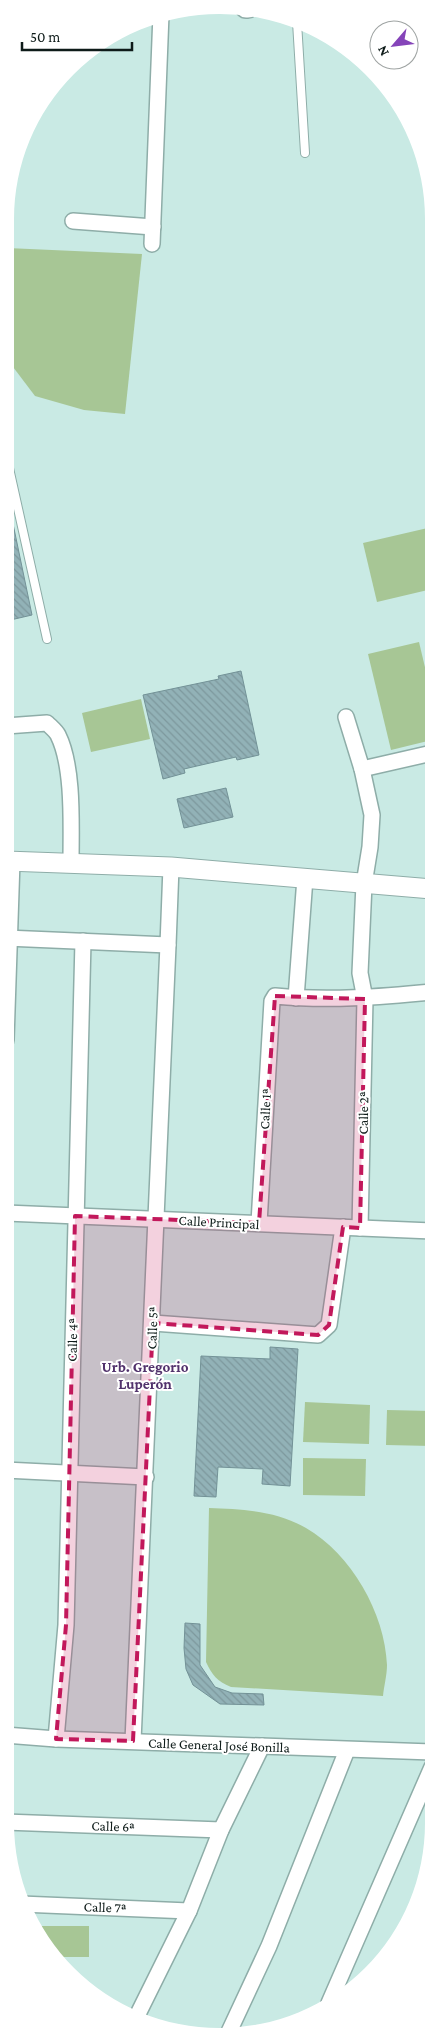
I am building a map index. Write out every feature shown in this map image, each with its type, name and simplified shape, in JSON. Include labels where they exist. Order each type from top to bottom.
[{"type":"street","points":[[152,244],[161,23]]},
{"type":"street","points":[[73,221],[153,227]]},
{"type":"street","name":"Calle 2ª","points":[[346,717],[362,769],[372,815],[370,846],[364,884],[360,973],[365,998],[360,1228]]},
{"type":"street","points":[[14,726],[48,724],[58,733],[65,755],[70,798],[71,862]]},
{"type":"street","points":[[362,769],[425,755]]},
{"type":"street","points":[[14,861],[171,867],[425,888]]},
{"type":"street","name":"Calle 5ª","points":[[133,1741],[153,1323],[171,867]]},
{"type":"street","points":[[305,878],[296,998],[365,998],[425,993]]},
{"type":"street","points":[[14,938],[168,945]]},
{"type":"street","name":"Calle 4ª","points":[[56,1739],[66,1625],[82,941]]},
{"type":"street","name":"Calle 1ª","points":[[259,1223],[272,1001],[275,996],[296,998]]},
{"type":"street","name":"Calle Principal","points":[[14,1213],[425,1231]]},
{"type":"street","points":[[153,1323],[318,1335],[330,1325],[343,1227]]},
{"type":"street","points":[[14,1470],[146,1477]]},
{"type":"street","name":"Calle General José Bonilla","points":[[14,1736],[56,1739],[425,1752]]},
{"type":"street","points":[[139,2012],[188,1911],[220,1830],[262,1746]]},
{"type":"street","points":[[231,2028],[268,1946],[347,1750]]},
{"type":"street","points":[[333,1995],[425,1783]]},
{"type":"street","name":"Calle 6ª","points":[[14,1822],[220,1830]]},
{"type":"street","name":"Calle 7ª","points":[[31,1904],[188,1911]]},
{"type":"lane","points":[[297,29],[305,153]]},
{"type":"lane","points":[[14,490],[47,639]]},
{"type":"highlighted area","points":[[275,996],[365,999],[360,1228],[343,1227],[329,1325],[318,1335],[153,1323],[133,1741],[56,1739],[66,1625],[75,1216],[259,1223]]},
{"type":"green space","points":[[14,248],[142,254],[125,414],[84,410],[35,396],[14,368]]},
{"type":"green space","points":[[425,529],[425,591],[377,602],[363,543]]},
{"type":"green space","points":[[419,642],[425,667],[425,742],[391,750],[368,654]]},
{"type":"green space","points":[[141,699],[150,739],[91,752],[82,713]]},
{"type":"green space","points":[[305,1402],[370,1405],[369,1444],[303,1442]]},
{"type":"green space","points":[[387,1410],[425,1411],[425,1446],[386,1445]]},
{"type":"green space","points":[[303,1458],[366,1459],[365,1496],[303,1495]]},
{"type":"green space","points":[[209,1508],[247,1510],[271,1514],[295,1522],[322,1539],[337,1553],[363,1587],[380,1625],[387,1665],[383,1696],[231,1687],[215,1677],[206,1662]]},
{"type":"green space","points":[[42,1926],[89,1926],[89,1957],[64,1957]]},
{"type":"building","points":[[14,529],[32,615],[14,619]]},
{"type":"building","points":[[241,671],[259,755],[237,760],[236,757],[184,769],[185,773],[163,779],[143,695],[219,679],[218,676]]},
{"type":"building","points":[[226,788],[233,817],[184,828],[177,799]]},
{"type":"building","points":[[270,1347],[298,1349],[290,1486],[262,1484],[263,1469],[218,1467],[216,1497],[194,1496],[201,1356],[270,1359]]},
{"type":"building","points":[[185,1623],[200,1624],[200,1665],[215,1687],[232,1693],[263,1694],[264,1705],[220,1704],[193,1685],[186,1669],[184,1648]]},
{"type":"district","name":"Urb. Gregorio Luperón","points":[[145,1376]]}]
